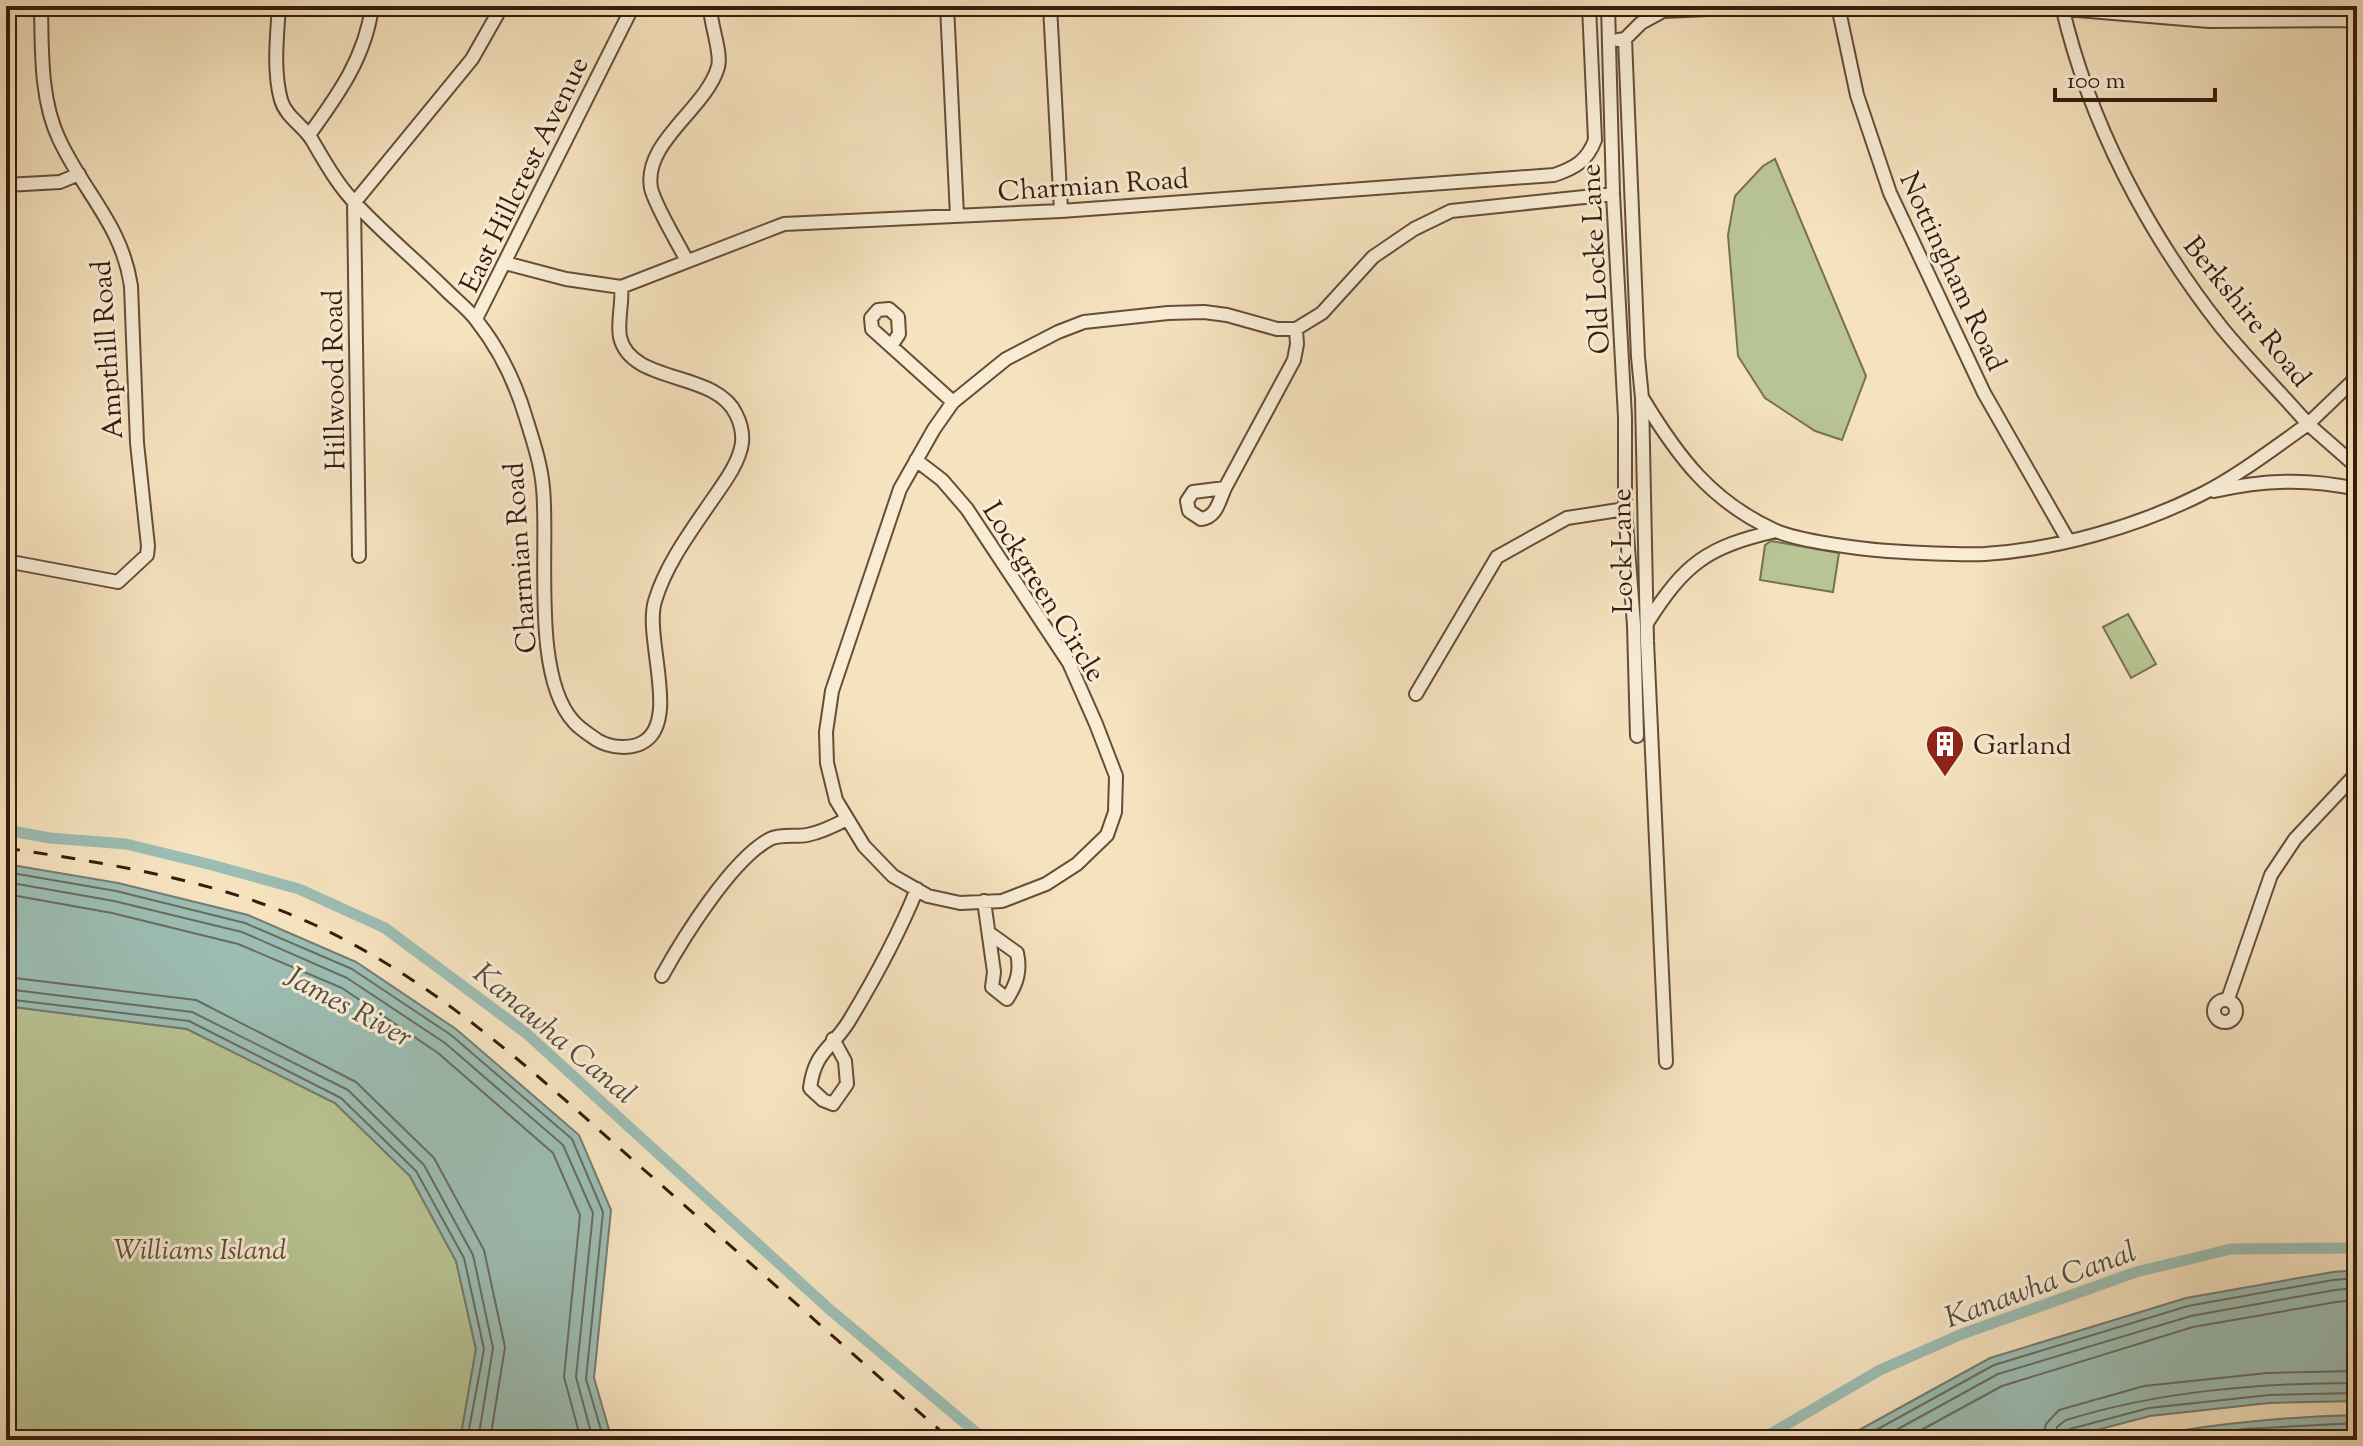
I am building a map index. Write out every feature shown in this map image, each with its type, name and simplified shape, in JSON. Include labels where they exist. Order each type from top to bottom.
[{"type":"street","name":"Ampthill Road","points":[[6,561],[118,582],[147,555],[137,443],[128,263],[120,241],[59,139],[51,118],[46,93],[41,6]]},
{"type":"street","name":"Charmian Road","points":[[279,6],[276,55],[281,100],[287,112],[309,135],[354,203],[476,319],[502,359],[524,410],[538,457],[545,515],[543,590],[546,636],[557,688],[574,722],[600,742],[610,746],[633,746],[648,739],[657,726],[659,716],[654,602],[669,568],[721,488],[742,444],[738,417],[726,400],[705,387],[648,366],[629,355],[620,339],[621,287]]},
{"type":"street","points":[[309,135],[344,85],[362,49],[370,27],[372,6]]},
{"type":"street","points":[[354,203],[472,59],[502,6]]},
{"type":"street","name":"East Hillcrest Avenue","points":[[476,319],[633,6]]},
{"type":"street","points":[[687,261],[651,190],[651,172],[661,147],[706,92],[719,64],[710,6]]},
{"type":"street","points":[[947,6],[957,216]]},
{"type":"street","points":[[1050,6],[1061,211]]},
{"type":"street","name":"Charmian Road","points":[[505,263],[566,279],[621,287],[784,224],[1061,211],[1554,175],[1577,166],[1590,154],[1595,140],[1589,6]]},
{"type":"street","name":"Old Locke Lane","points":[[1608,6],[1618,40],[1613,194],[1623,358],[1625,509],[1634,625],[1637,736]]},
{"type":"street","points":[[1618,40],[1663,11],[1777,6]]},
{"type":"street","name":"Nottingham Road","points":[[1838,6],[1857,95],[1890,193],[1984,393],[2068,540]]},
{"type":"street","points":[[2028,6],[2209,21],[2355,20]]},
{"type":"street","points":[[2182,6],[2331,6]]},
{"type":"street","points":[[2353,6],[2357,64]]},
{"type":"street","name":"Berkshire Road","points":[[2062,8],[2101,123],[2153,230],[2223,328],[2308,424],[2357,467]]},
{"type":"street","name":"Lock Lane","points":[[1618,40],[1642,398],[1647,624],[1666,1062]]},
{"type":"street","points":[[6,185],[60,182],[79,174]]},
{"type":"street","points":[[1225,488],[1294,360],[1296,329],[1330,306],[1373,257],[1414,229],[1451,211],[1613,194]]},
{"type":"street","name":"Hillwood Road","points":[[354,203],[359,556]]},
{"type":"street","name":"Lockgreen Circle","points":[[916,460],[942,480],[967,509],[1069,663],[1116,776],[1115,812],[1107,835],[1077,864],[1046,884],[1002,901],[960,903],[928,896],[893,876],[864,846],[836,800],[827,763],[826,732],[832,691],[900,489],[916,460],[953,402],[1006,359],[1044,338],[1084,322],[1168,313],[1204,312],[1277,329],[1296,329]]},
{"type":"street","points":[[891,346],[953,402]]},
{"type":"street","points":[[1623,358],[1638,357]]},
{"type":"street","points":[[1642,398],[1689,467],[1723,498],[1776,531],[1868,549],[1931,554],[2011,551],[2068,540],[2119,527],[2203,493],[2258,460],[2308,424],[2357,377]]},
{"type":"street","points":[[2203,493],[2279,480],[2304,480],[2357,489]]},
{"type":"street","points":[[1416,694],[1497,557],[1567,518],[1625,509]]},
{"type":"street","points":[[1647,624],[1671,587],[1700,559],[1723,546],[1776,531]]},
{"type":"street","points":[[2228,999],[2271,875],[2295,839],[2357,773]]},
{"type":"street","points":[[662,976],[706,907],[742,862],[771,838],[827,830],[847,819]]},
{"type":"street","points":[[833,1039],[845,1061],[847,1084],[833,1104],[823,1100],[810,1088],[813,1067],[833,1039],[845,1028],[886,959],[917,889]]},
{"type":"street","points":[[984,901],[994,972],[992,987],[1007,999],[1017,983],[1020,965],[1017,953],[989,933]]},
{"type":"green space","points":[[1775,159],[1866,376],[1842,440],[1815,431],[1765,398],[1738,356],[1728,235],[1735,196],[1763,166]]},
{"type":"green space","points":[[1771,541],[1839,553],[1833,592],[1760,580],[1765,545]]},
{"type":"green space","points":[[2128,614],[2156,664],[2131,678],[2103,627]]},
{"type":"green space","name":"Williams Island","points":[[6,1006],[187,1029],[335,1103],[410,1176],[456,1261],[476,1349],[458,1440],[6,1440]]},
{"type":"water","name":"James River","points":[[6,864],[118,883],[248,915],[356,962],[456,1029],[579,1135],[611,1210],[594,1378],[612,1440],[458,1440],[476,1349],[456,1261],[410,1176],[335,1103],[187,1029],[6,1006]]},
{"type":"water","points":[[2357,1270],[2357,1401],[2269,1403],[2150,1416],[2059,1440],[1841,1440],[1990,1358],[2186,1298]]},
{"type":"water","points":[[2357,1415],[2357,1440],[2131,1440],[2243,1422]]},
{"type":"waterway","name":"Kanawha Canal","points":[[6,830],[50,838],[126,844],[212,865],[299,889],[385,928],[526,1033],[828,1308],[985,1440]]},
{"type":"waterway","name":"Kanawha Canal","points":[[1760,1440],[1880,1370],[1962,1334],[2136,1272],[2231,1249],[2357,1248]]},
{"type":"railway","points":[[6,848],[124,868],[240,896],[315,925],[405,975],[527,1067],[951,1440]]},
{"type":"place","name":"Garland","points":[[1945,778]]}]
